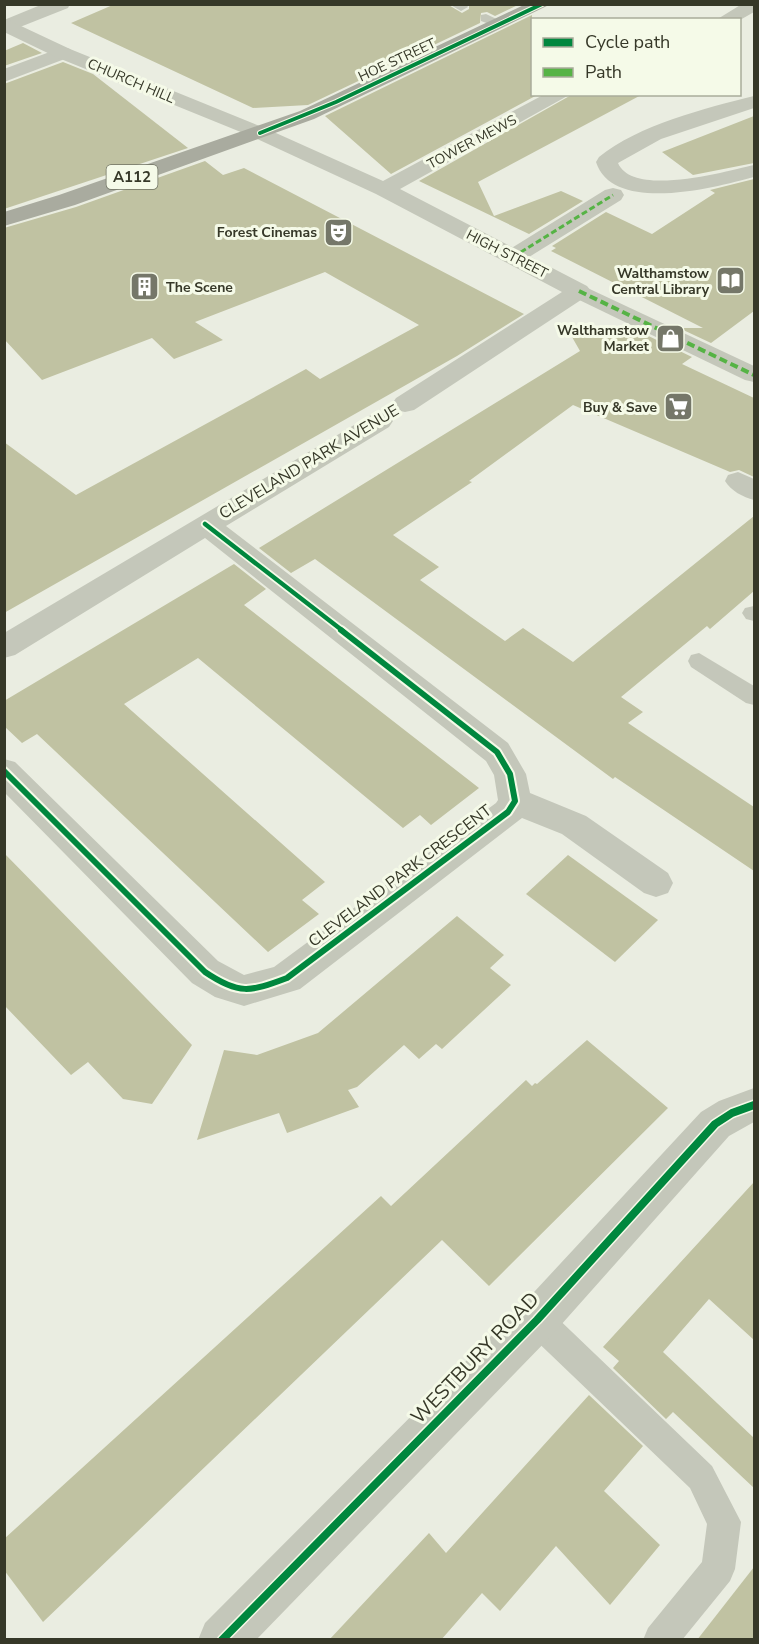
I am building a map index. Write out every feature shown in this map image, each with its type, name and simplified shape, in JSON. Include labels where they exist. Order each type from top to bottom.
[{"type":"main road","name":"HOE STREET","points":[[4,219],[260,133],[336,102],[493,21],[542,4]]},
{"type":"street","points":[[6,24],[62,4]]},
{"type":"street","points":[[729,18],[749,8]]},
{"type":"street","name":"CHURCH HILL","points":[[6,24],[63,53],[260,133]]},
{"type":"street","points":[[4,76],[63,53]]},
{"type":"street","name":"TOWER MEWS","points":[[384,189],[557,96]]},
{"type":"street","points":[[754,102],[648,138],[621,150],[607,162],[610,169],[631,183],[664,189],[754,171]]},
{"type":"street","name":"HIGH STREET","points":[[260,133],[384,189],[579,291],[754,375]]},
{"type":"street","points":[[513,257],[613,195]]},
{"type":"street","name":"CLEVELAND PARK AVENUE","points":[[405,404],[579,291]]},
{"type":"street","name":"CLEVELAND PARK AVENUE","points":[[4,647],[205,524],[380,421]]},
{"type":"street","points":[[205,524],[497,752],[510,774],[515,801],[574,825],[656,883]]},
{"type":"street","name":"CLEVELAND PARK CRESCENT","points":[[4,771],[205,972],[230,989],[253,991],[287,978],[508,812],[515,801]]},
{"type":"street","name":"WESTBURY ROAD","points":[[222,1640],[537,1320],[715,1124],[732,1113],[754,1105]]},
{"type":"lane","points":[[699,661],[754,697]]},
{"type":"lane","points":[[537,1320],[701,1477],[724,1522],[717,1569],[660,1640]]},
{"type":"building","points":[[115,4],[447,4],[462,13],[469,9],[469,4],[520,4],[495,16],[487,12],[481,13],[480,23],[308,105],[253,108],[71,23]]},
{"type":"building","points":[[532,15],[531,96],[535,96],[391,174],[325,116]]},
{"type":"building","points":[[23,43],[42,53],[4,66],[4,51]]},
{"type":"building","points":[[63,62],[93,74],[188,148],[4,209],[4,84]]},
{"type":"building","points":[[569,96],[639,96],[478,182],[494,216],[561,191],[583,201],[529,234],[419,181]]},
{"type":"building","points":[[754,116],[754,163],[693,175],[662,152]]},
{"type":"building","points":[[205,161],[223,175],[244,168],[524,314],[457,356],[4,613],[4,442],[76,495],[306,369],[320,379],[419,325],[325,272],[195,322],[223,340],[174,359],[152,338],[42,380],[4,339],[4,228],[76,207]]},
{"type":"building","points":[[754,179],[754,311],[711,343],[679,328],[703,328],[551,251],[556,248],[552,246],[606,212],[652,234],[715,193],[710,190]]},
{"type":"building","points":[[634,329],[692,357],[682,364],[754,398],[754,477],[739,470],[730,472],[573,405],[469,481],[472,482],[393,535],[439,567],[420,580],[505,641],[523,628],[573,662],[754,516],[754,591],[710,629],[707,626],[621,697],[643,712],[628,723],[754,807],[754,871],[615,777],[613,779],[315,559],[291,573],[259,548],[580,351],[568,330]]},
{"type":"building","points":[[234,564],[266,589],[244,605],[479,788],[431,825],[420,815],[403,828],[198,658],[124,704],[325,882],[302,900],[319,914],[268,952],[37,734],[22,743],[4,726],[4,701]]},
{"type":"building","points":[[4,853],[192,1045],[152,1104],[123,1099],[88,1062],[71,1075],[4,1005]]},
{"type":"building","points":[[568,855],[658,920],[615,962],[526,894]]},
{"type":"building","points":[[457,916],[504,955],[490,968],[511,985],[442,1049],[436,1044],[419,1059],[404,1045],[357,1087],[348,1090],[359,1107],[287,1133],[279,1113],[197,1140],[224,1050],[257,1055],[318,1033]]},
{"type":"building","points":[[587,1040],[668,1108],[489,1286],[442,1240],[43,1622],[4,1570],[4,1539],[381,1196],[391,1206],[526,1080],[532,1086],[537,1084]]},
{"type":"building","points":[[754,1182],[754,1340],[709,1299],[663,1352],[754,1438],[754,1488],[673,1412],[666,1419],[613,1368],[619,1361],[603,1347]]},
{"type":"building","points":[[589,1395],[643,1446],[604,1491],[660,1545],[610,1605],[556,1546],[500,1611],[482,1593],[441,1640],[329,1640],[429,1533],[446,1553]]},
{"type":"building","points":[[754,1567],[754,1640],[697,1640]]},
{"type":"marked path","points":[[513,257],[613,195]]},
{"type":"marked path","points":[[579,291],[754,375]]},
{"type":"cycle path","points":[[260,133],[336,102],[542,4]]},
{"type":"cycle path","points":[[4,771],[205,972],[236,990],[244,991],[287,978],[508,812],[515,801],[510,774],[497,752],[205,524]]},
{"type":"cycle path","points":[[222,1640],[537,1320],[715,1124],[732,1113],[754,1105]]},
{"type":"place","name":"Forest Cinemas","points":[[338,232]]},
{"type":"place","name":"Walthamstow Central Library","points":[[730,281]]},
{"type":"place","name":"The Scene","points":[[145,287]]},
{"type":"place","name":"Walthamstow Market","points":[[670,338]]},
{"type":"place","name":"Buy & Save","points":[[678,407]]}]
